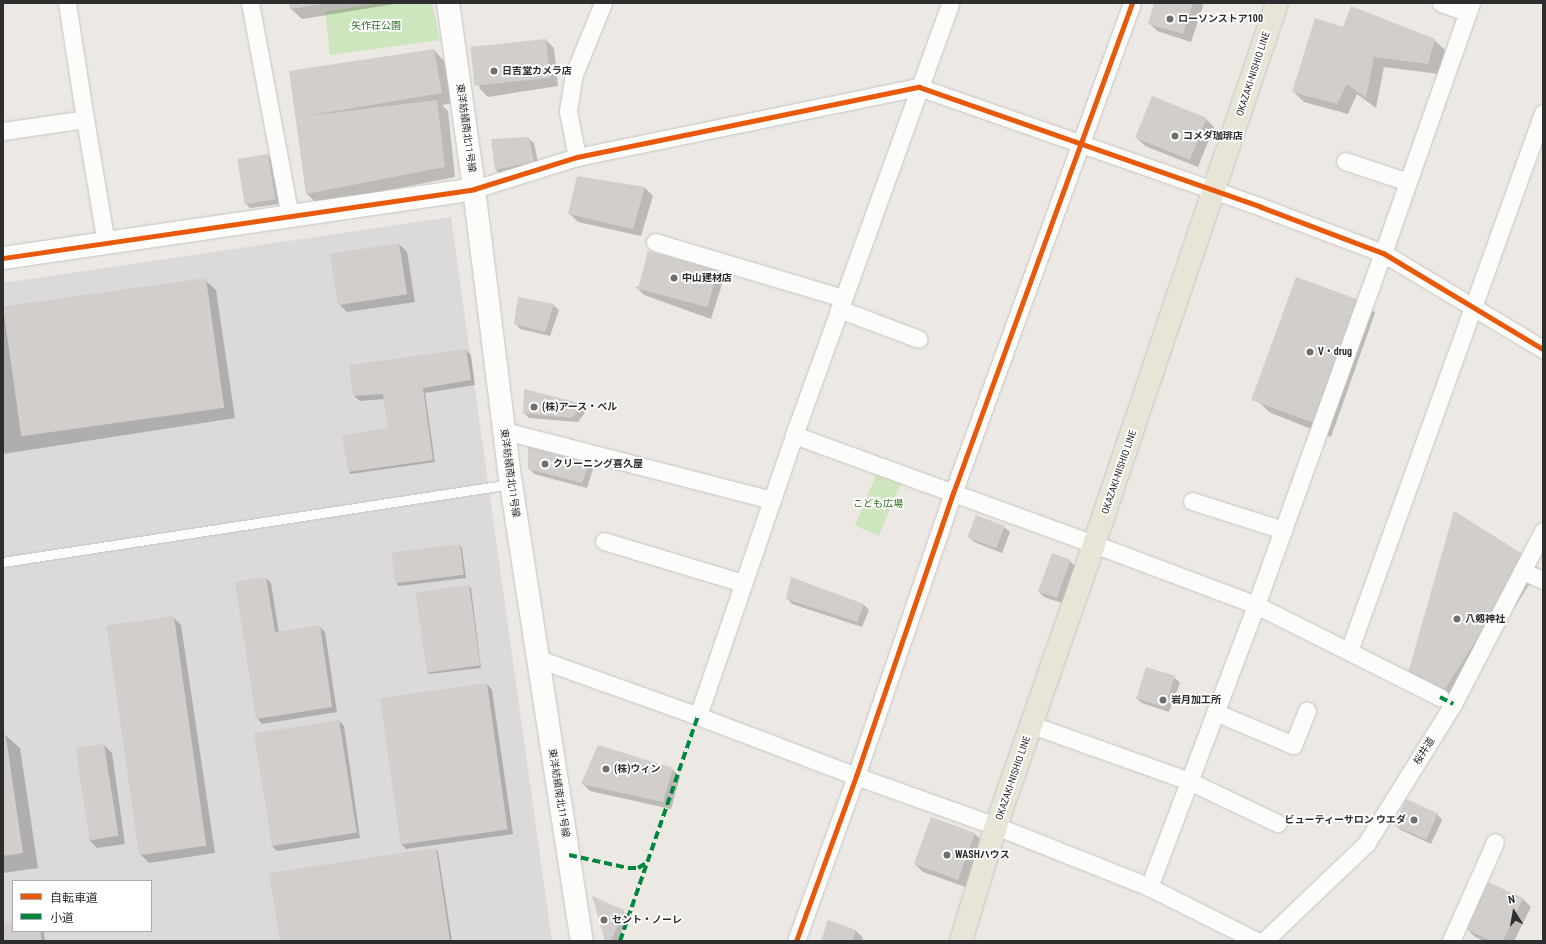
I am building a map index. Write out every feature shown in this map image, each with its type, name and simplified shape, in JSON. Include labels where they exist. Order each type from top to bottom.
[{"type":"main road","name":"OKAZAKI-NISHIO LINE","points":[[961,941],[996,826],[1094,544],[1277,3]]},
{"type":"street","points":[[67,3],[106,243]]},
{"type":"street","points":[[250,3],[290,216]]},
{"type":"street","name":"東洋紡績南北11号線","points":[[448,3],[474,189],[511,484],[582,941]]},
{"type":"street","points":[[577,157],[568,111],[574,74],[603,3]]},
{"type":"street","points":[[698,716],[794,435],[950,3]]},
{"type":"street","points":[[796,941],[856,776],[953,493],[1082,145],[1132,3]]},
{"type":"street","points":[[1149,887],[1256,605],[1383,253],[1469,7],[1441,3]]},
{"type":"street","points":[[3,258],[474,189],[577,157],[919,87],[1214,192],[1261,207],[1383,253],[1543,349]]},
{"type":"street","points":[[1349,651],[1542,117]]},
{"type":"street","points":[[3,131],[85,119]]},
{"type":"street","points":[[1345,161],[1408,182]]},
{"type":"street","points":[[655,242],[841,304],[919,339]]},
{"type":"street","points":[[505,431],[772,500]]},
{"type":"street","points":[[794,435],[1094,544],[1256,605],[1440,697]]},
{"type":"street","points":[[1192,501],[1283,530]]},
{"type":"street","name":"桜井道","points":[[1264,941],[1366,844],[1452,704],[1543,530]]},
{"type":"street","points":[[604,541],[743,583]]},
{"type":"street","points":[[1522,571],[1543,580]]},
{"type":"street","points":[[539,659],[996,826],[1149,887],[1257,941]]},
{"type":"street","points":[[1215,712],[1293,745],[1307,711]]},
{"type":"street","points":[[1032,725],[1189,781],[1277,823]]},
{"type":"street","points":[[1451,941],[1495,842]]},
{"type":"lane","points":[[3,562],[511,484]]},
{"type":"shaded area","points":[[451,217],[552,941],[3,941],[3,283]]},
{"type":"green space","name":"矢作荘公園","points":[[379,3],[432,3],[440,40],[330,55],[325,12]]},
{"type":"green space","name":"こども広場","points":[[877,473],[901,483],[879,536],[855,525]]},
{"type":"building","points":[[289,3],[323,3],[323,4],[290,9]]},
{"type":"building","points":[[1154,3],[1193,3],[1183,34],[1148,24]]},
{"type":"building","points":[[1351,6],[1435,39],[1428,64],[1374,57],[1366,98],[1347,84],[1337,104],[1292,92],[1315,18],[1343,27]]},
{"type":"building","points":[[546,39],[550,78],[474,86],[470,47]]},
{"type":"building","points":[[434,49],[442,93],[306,116],[437,100],[445,167],[306,194],[289,71]]},
{"type":"building","points":[[1152,96],[1207,118],[1190,160],[1135,138]]},
{"type":"building","points":[[529,137],[534,162],[495,170],[491,139]]},
{"type":"building","points":[[268,154],[275,199],[245,204],[237,159]]},
{"type":"building","points":[[577,176],[645,187],[633,229],[568,214]]},
{"type":"building","points":[[399,243],[407,294],[338,305],[330,254]]},
{"type":"building","points":[[648,251],[718,270],[707,307],[638,289]]},
{"type":"building","name":"V・drug","points":[[1296,277],[1365,302],[1320,425],[1251,400]]},
{"type":"building","points":[[206,278],[224,408],[21,436],[3,307]]},
{"type":"building","points":[[518,297],[554,304],[545,332],[514,324]]},
{"type":"building","points":[[466,349],[471,380],[423,388],[433,460],[348,472],[342,435],[388,428],[383,394],[353,396],[349,365]]},
{"type":"building","points":[[524,389],[583,404],[572,418],[523,413]]},
{"type":"building","points":[[528,446],[589,463],[582,483],[528,469]]},
{"type":"building","name":"八剱神社","points":[[1454,511],[1529,558],[1440,697],[1406,680]]},
{"type":"building","points":[[976,515],[1005,526],[996,549],[967,537]]},
{"type":"building","points":[[460,544],[464,575],[395,583],[392,552]]},
{"type":"building","points":[[1052,553],[1071,560],[1057,598],[1038,592]]},
{"type":"building","points":[[266,577],[275,632],[320,625],[332,707],[256,719],[235,582]]},
{"type":"building","points":[[791,577],[864,604],[857,622],[786,599]]},
{"type":"building","points":[[469,585],[480,665],[427,673],[416,593]]},
{"type":"building","points":[[174,616],[206,846],[139,855],[107,625]]},
{"type":"building","points":[[1146,667],[1175,676],[1165,707],[1136,699]]},
{"type":"building","points":[[487,683],[508,830],[401,845],[380,698]]},
{"type":"building","points":[[339,720],[357,833],[272,846],[254,733]]},
{"type":"building","points":[[5,731],[23,853],[3,856],[3,732]]},
{"type":"building","points":[[104,744],[119,836],[90,840],[75,749]]},
{"type":"building","points":[[598,745],[673,768],[663,802],[581,784]]},
{"type":"building","points":[[1406,799],[1438,813],[1426,840],[1394,825]]},
{"type":"building","points":[[931,817],[975,833],[958,880],[914,864]]},
{"type":"building","points":[[436,848],[450,941],[280,941],[269,873]]},
{"type":"building","points":[[1488,882],[1523,898],[1503,941],[1491,941],[1466,929]]},
{"type":"building","points":[[592,896],[624,910],[611,941],[605,941]]},
{"type":"building","points":[[828,920],[856,930],[852,941],[821,941]]},
{"type":"building","points":[[12,922],[12,932],[40,932],[42,941],[3,941],[3,924]]},
{"type":"marked path","points":[[1440,697],[1453,704]]},
{"type":"marked path","points":[[620,941],[698,716]]},
{"type":"marked path","points":[[569,855],[628,868],[638,868],[648,862]]},
{"type":"cycle path","points":[[796,941],[856,776],[953,493],[1132,3]]},
{"type":"cycle path","points":[[3,258],[474,189],[577,157],[919,87],[1261,207],[1383,253],[1543,349]]},
{"type":"place","name":"ローソンストア100","points":[[1170,19]]},
{"type":"place","name":"日吉堂カメラ店","points":[[494,71]]},
{"type":"place","name":"コメダ珈琲店","points":[[1175,136]]},
{"type":"place","name":"中山建材店","points":[[674,278]]},
{"type":"place","name":"V・drug","points":[[1310,352]]},
{"type":"place","name":"(株)アース・ベル","points":[[534,407]]},
{"type":"place","name":"クリーニング喜久屋","points":[[545,464]]},
{"type":"place","name":"八剱神社","points":[[1457,619]]},
{"type":"place","name":"岩月加工所","points":[[1163,700]]},
{"type":"place","name":"(株)ウィン","points":[[606,769]]},
{"type":"place","name":"ビューティーサロン ウエダ","points":[[1414,820]]},
{"type":"place","name":"WASHハウス","points":[[947,855]]},
{"type":"place","name":"セント・ノーレ","points":[[604,920]]}]
